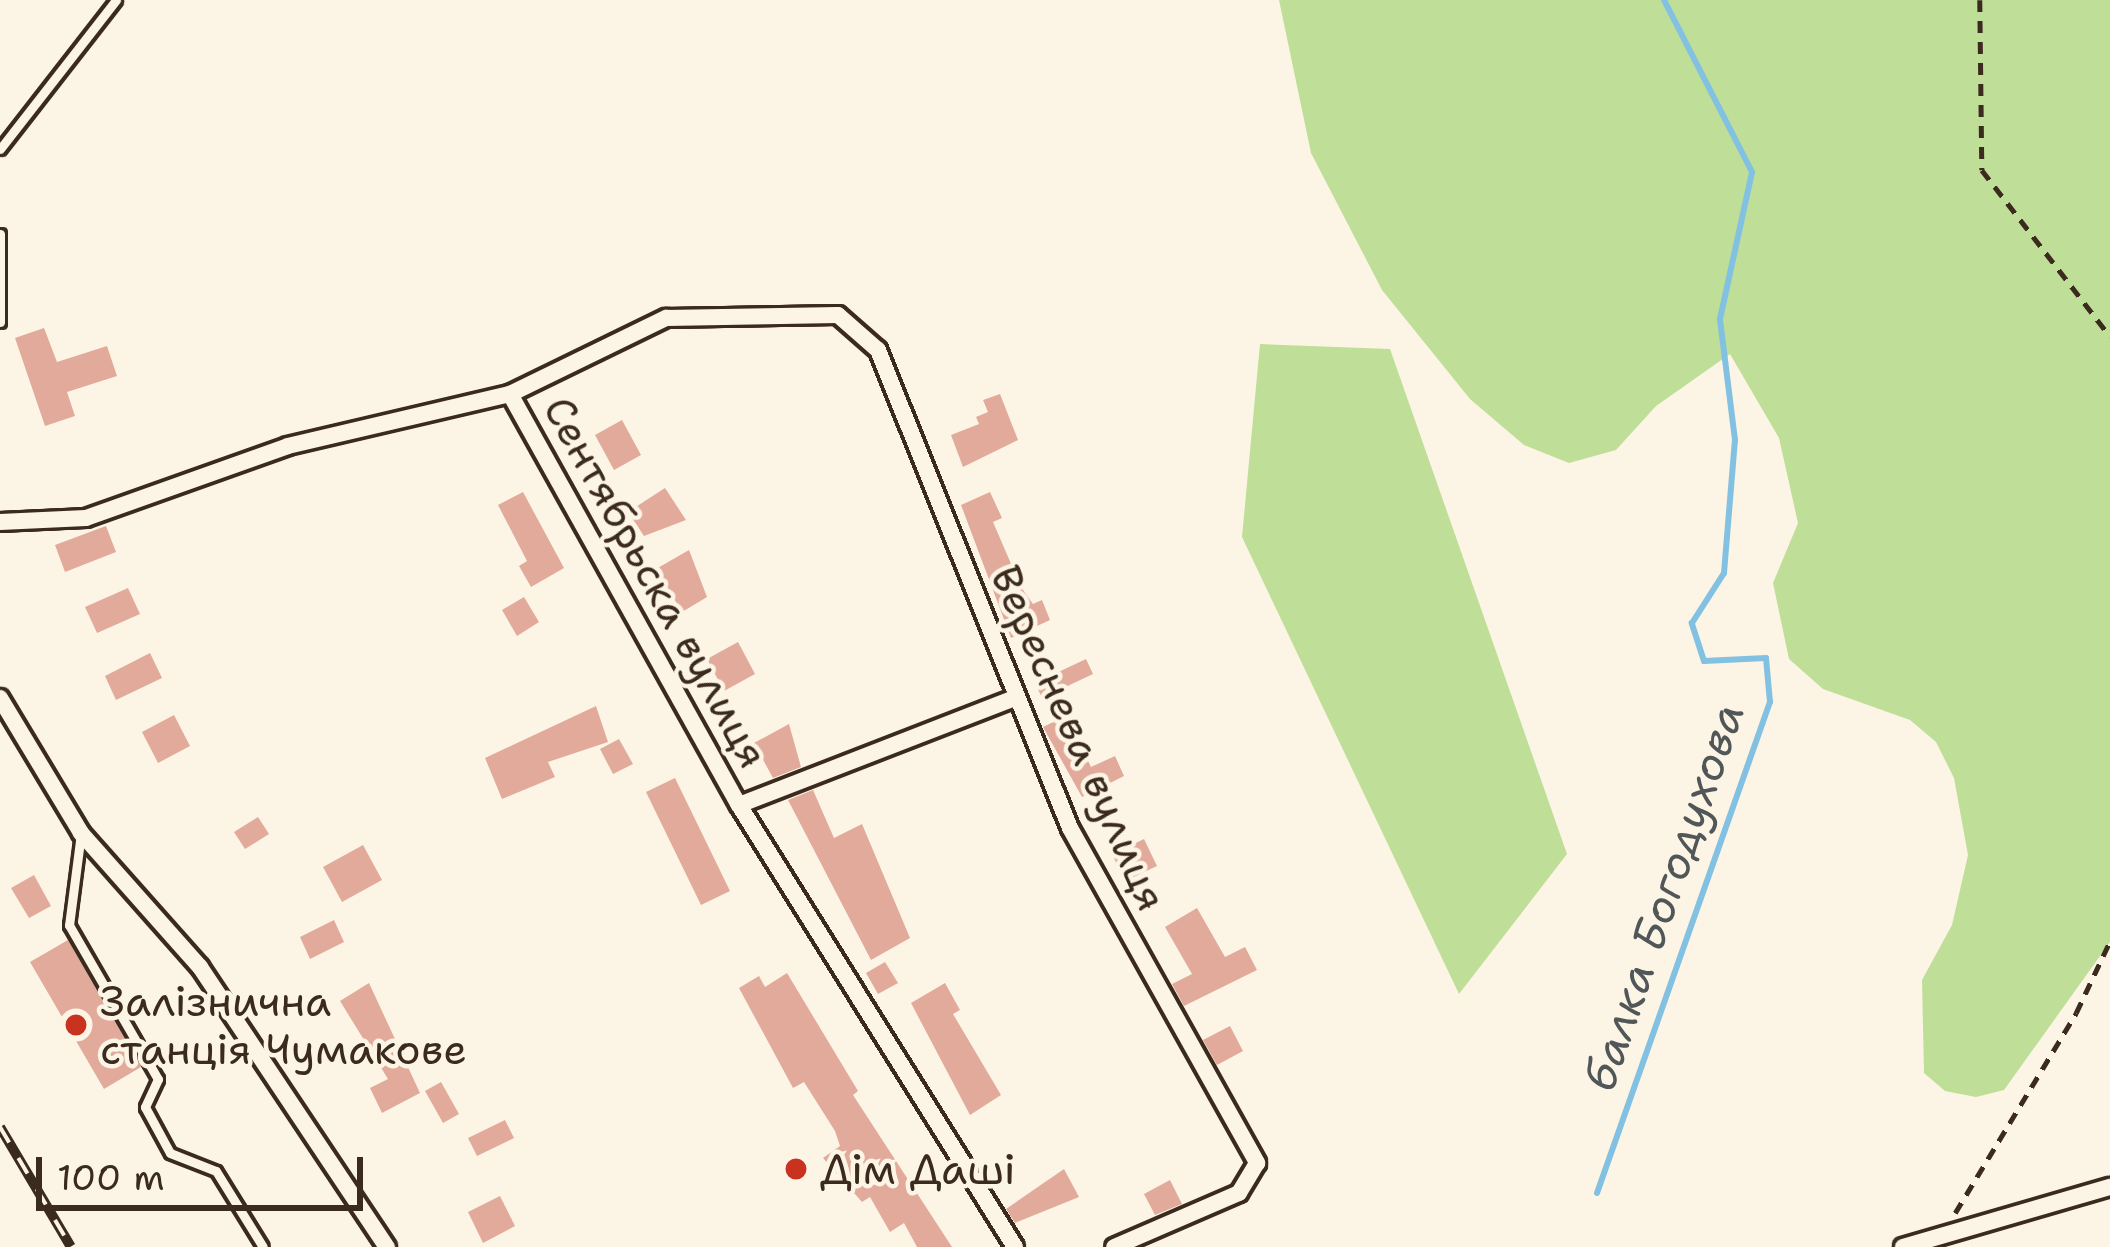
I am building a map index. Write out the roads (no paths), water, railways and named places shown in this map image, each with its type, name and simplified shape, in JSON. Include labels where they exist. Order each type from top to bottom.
[{"type":"street","name":"Вереснева вулиця","points":[[510,394],[665,318],[838,315],[878,350],[1070,828],[1257,1163],[1239,1192],[1114,1247]]},
{"type":"street","points":[[0,522],[86,518],[288,446],[510,394]]},
{"type":"street","name":"Сентябрьска вулиця","points":[[510,394],[739,805],[1015,1247]]},
{"type":"street","points":[[0,698],[81,833],[200,967],[387,1247]]},
{"type":"street","name":"Сентябрьска вулиця","points":[[739,805],[1015,698]]},
{"type":"street","points":[[1903,1247],[2110,1186]]},
{"type":"lane","points":[[0,149],[116,0]]},
{"type":"lane","points":[[0,234],[0,322]]},
{"type":"lane","points":[[81,833],[69,925],[158,1079],[145,1107],[170,1153],[216,1172],[263,1247]]},
{"type":"waterway","name":"балка Богодухова","points":[[1597,1193],[1770,702],[1766,658],[1704,661],[1692,623],[1724,573],[1735,440],[1720,319],[1752,172],[1664,0]]},
{"type":"railway","points":[[0,1127],[71,1247]]},
{"type":"place","name":"Залізнична станція Чумакове","points":[[76,1025]]},
{"type":"place","name":"Дім Даші","points":[[796,1169]]}]
